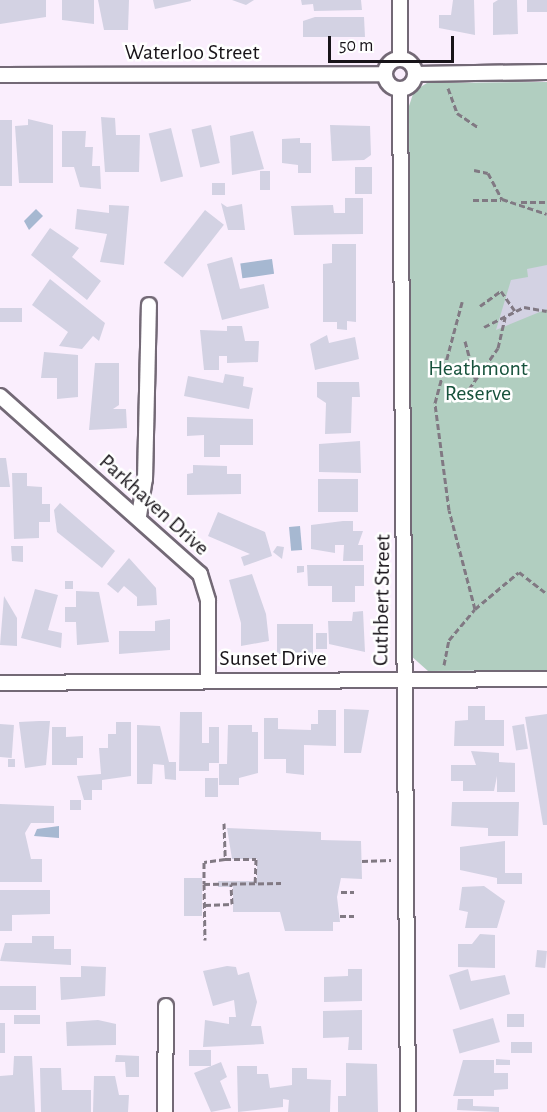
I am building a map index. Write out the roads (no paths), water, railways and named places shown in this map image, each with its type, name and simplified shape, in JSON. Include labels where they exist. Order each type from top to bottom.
[{"type":"street","points":[[400,0],[400,58]]},
{"type":"street","points":[[400,58],[411,63],[415,74],[411,85],[400,89],[389,84],[385,74],[389,62],[400,58]]},
{"type":"street","points":[[415,74],[547,72]]},
{"type":"street","name":"Waterloo Street","points":[[0,75],[385,74]]},
{"type":"street","name":"Cuthbert Street","points":[[400,89],[406,610],[401,680],[408,1112]]},
{"type":"street","points":[[139,516],[145,479],[149,305]]},
{"type":"street","name":"Parkhaven Drive","points":[[0,396],[139,516],[200,574],[207,601],[208,680]]},
{"type":"street","name":"Sunset Drive","points":[[0,682],[547,679]]},
{"type":"street","points":[[165,1112],[166,1006]]},
{"type":"water","points":[[36,209],[43,216],[29,230],[24,221]]},
{"type":"water","points":[[272,259],[274,274],[242,278],[240,263]]},
{"type":"water","points":[[300,526],[302,550],[291,551],[289,527]]},
{"type":"water","points":[[59,826],[59,838],[34,836],[37,829]]},
{"type":"park label","name":"Heathmont Reserve","points":[[478,380]]}]
